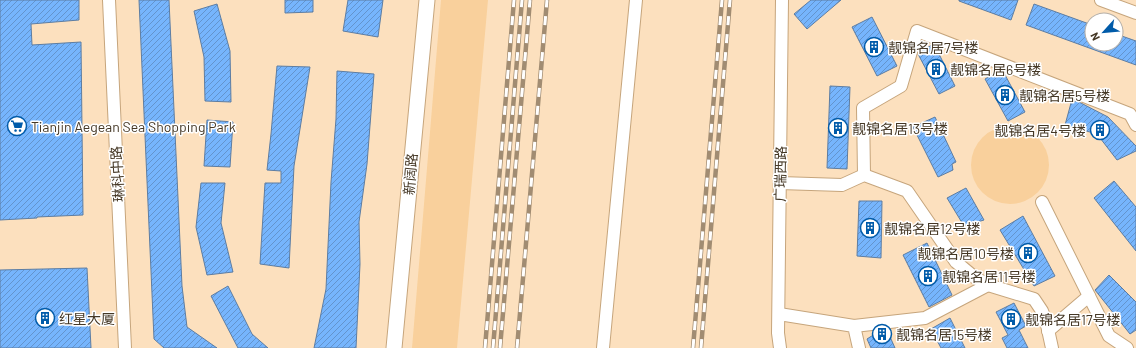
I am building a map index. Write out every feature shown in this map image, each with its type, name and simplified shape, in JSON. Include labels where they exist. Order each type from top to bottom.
[{"type":"main road","name":"新阔路","points":[[394,348],[427,0]]},
{"type":"street","name":"琳科中路","points":[[102,0],[118,348]]},
{"type":"street","name":"琳科中路","points":[[109,0],[125,348]]},
{"type":"street","points":[[603,348],[636,0]]},
{"type":"street","name":"广瑞西路","points":[[780,348],[778,333],[782,0]]},
{"type":"street","points":[[1101,0],[1136,13]]},
{"type":"street","points":[[864,175],[863,108],[901,86],[917,31],[1130,114],[1136,125]]},
{"type":"street","points":[[780,183],[842,185],[864,175],[907,191],[956,262],[974,277],[988,285],[1034,299],[1042,311],[1052,348]]},
{"type":"street","points":[[1042,202],[1109,336],[1127,348]]},
{"type":"street","points":[[779,314],[854,326],[925,318],[988,285]]},
{"type":"street","points":[[1048,331],[1089,296]]},
{"type":"street","points":[[854,326],[859,348]]},
{"type":"shaded area","points":[[441,0],[488,0],[457,348],[412,348]]},
{"type":"shaded area","points":[[1010,126],[1025,129],[1038,137],[1046,150],[1049,165],[1046,180],[1038,193],[1025,201],[1010,204],[995,201],[982,193],[974,180],[971,165],[974,150],[982,137],[995,129]]},
{"type":"building","points":[[0,0],[79,0],[79,20],[31,24],[32,45],[81,42],[83,215],[0,220]]},
{"type":"building","points":[[139,0],[169,0],[182,286],[187,327],[217,348],[164,348],[154,339]]},
{"type":"building","points":[[285,0],[313,0],[313,12],[285,13]]},
{"type":"building","points":[[348,0],[383,0],[378,37],[343,31]]},
{"type":"building","points":[[811,0],[841,0],[807,29],[794,14]]},
{"type":"building","points":[[959,0],[1018,0],[1011,20]]},
{"type":"building","points":[[217,4],[230,51],[231,102],[205,101],[204,57],[194,11]]},
{"type":"building","points":[[1034,4],[1084,22],[1084,46],[1026,25]]},
{"type":"building","name":"靓锦名居7号楼","points":[[872,17],[897,66],[877,76],[852,27]]},
{"type":"building","points":[[1124,37],[1136,41],[1136,65],[1100,52],[1124,52]]},
{"type":"building","name":"靓锦名居6号楼","points":[[932,45],[935,46],[955,86],[939,94],[918,54]]},
{"type":"building","points":[[277,66],[310,67],[294,166],[289,268],[260,264],[265,183],[281,183],[281,171],[267,170]]},
{"type":"building","points":[[337,71],[374,74],[367,164],[359,222],[360,264],[356,348],[314,348],[326,289],[331,182],[336,119]]},
{"type":"building","name":"靓锦名居5号楼","points":[[999,71],[1004,73],[1025,112],[1008,121],[985,79]]},
{"type":"building","name":"靓锦名居13号楼","points":[[830,86],[850,87],[847,169],[827,168]]},
{"type":"building","name":"靓锦名居4号楼","points":[[1077,101],[1108,117],[1136,146],[1136,151],[1117,160],[1097,134],[1065,125],[1071,103]]},
{"type":"building","points":[[935,117],[956,162],[952,164],[953,170],[938,177],[913,127]]},
{"type":"building","points":[[207,120],[233,122],[230,167],[204,166]]},
{"type":"building","points":[[1114,181],[1136,207],[1136,251],[1094,198]]},
{"type":"building","points":[[201,183],[225,183],[221,223],[233,272],[207,275],[196,227]]},
{"type":"building","points":[[966,188],[984,220],[964,226],[947,198]]},
{"type":"building","name":"靓锦名居12号楼","points":[[859,201],[882,201],[881,258],[857,256]]},
{"type":"building","name":"靓锦名居10号楼","points":[[1023,216],[1055,276],[1034,286],[1000,230]]},
{"type":"building","name":"靓锦名居11号楼","points":[[927,243],[952,295],[929,307],[903,255]]},
{"type":"building","name":"红星大厦","points":[[87,268],[91,348],[0,348],[0,270]]},
{"type":"building","points":[[1109,275],[1136,302],[1136,330],[1130,334],[1095,290]]},
{"type":"building","points":[[228,286],[252,334],[268,348],[238,348],[211,296]]},
{"type":"building","name":"靓锦名居17号楼","points":[[1014,303],[1026,326],[1019,330],[1028,348],[1007,348],[1002,338],[1008,335],[996,312]]},
{"type":"building","points":[[950,318],[965,348],[941,348],[931,329]]},
{"type":"building","name":"靓锦名居15号楼","points":[[881,330],[887,330],[895,348],[871,348],[867,339]]},
{"type":"railway","points":[[485,348],[514,0]]},
{"type":"railway","points":[[493,348],[522,0]]},
{"type":"railway","points":[[500,348],[530,0]]},
{"type":"railway","points":[[517,348],[547,0]]},
{"type":"railway","points":[[693,348],[722,0]]},
{"type":"railway","points":[[701,348],[730,0]]},
{"type":"place","name":"靓锦名居7号楼","points":[[874,47]]},
{"type":"place","name":"靓锦名居6号楼","points":[[936,69]]},
{"type":"place","name":"靓锦名居5号楼","points":[[1005,95]]},
{"type":"place","name":"Tianjin Aegean Sea Shopping Park","points":[[17,126]]},
{"type":"place","name":"靓锦名居13号楼","points":[[838,128]]},
{"type":"place","name":"靓锦名居4号楼","points":[[1100,130]]},
{"type":"place","name":"靓锦名居12号楼","points":[[870,228]]},
{"type":"place","name":"靓锦名居10号楼","points":[[1028,253]]},
{"type":"place","name":"靓锦名居11号楼","points":[[928,276]]},
{"type":"place","name":"红星大厦","points":[[45,318]]},
{"type":"place","name":"靓锦名居17号楼","points":[[1011,319]]},
{"type":"place","name":"靓锦名居15号楼","points":[[882,334]]}]
